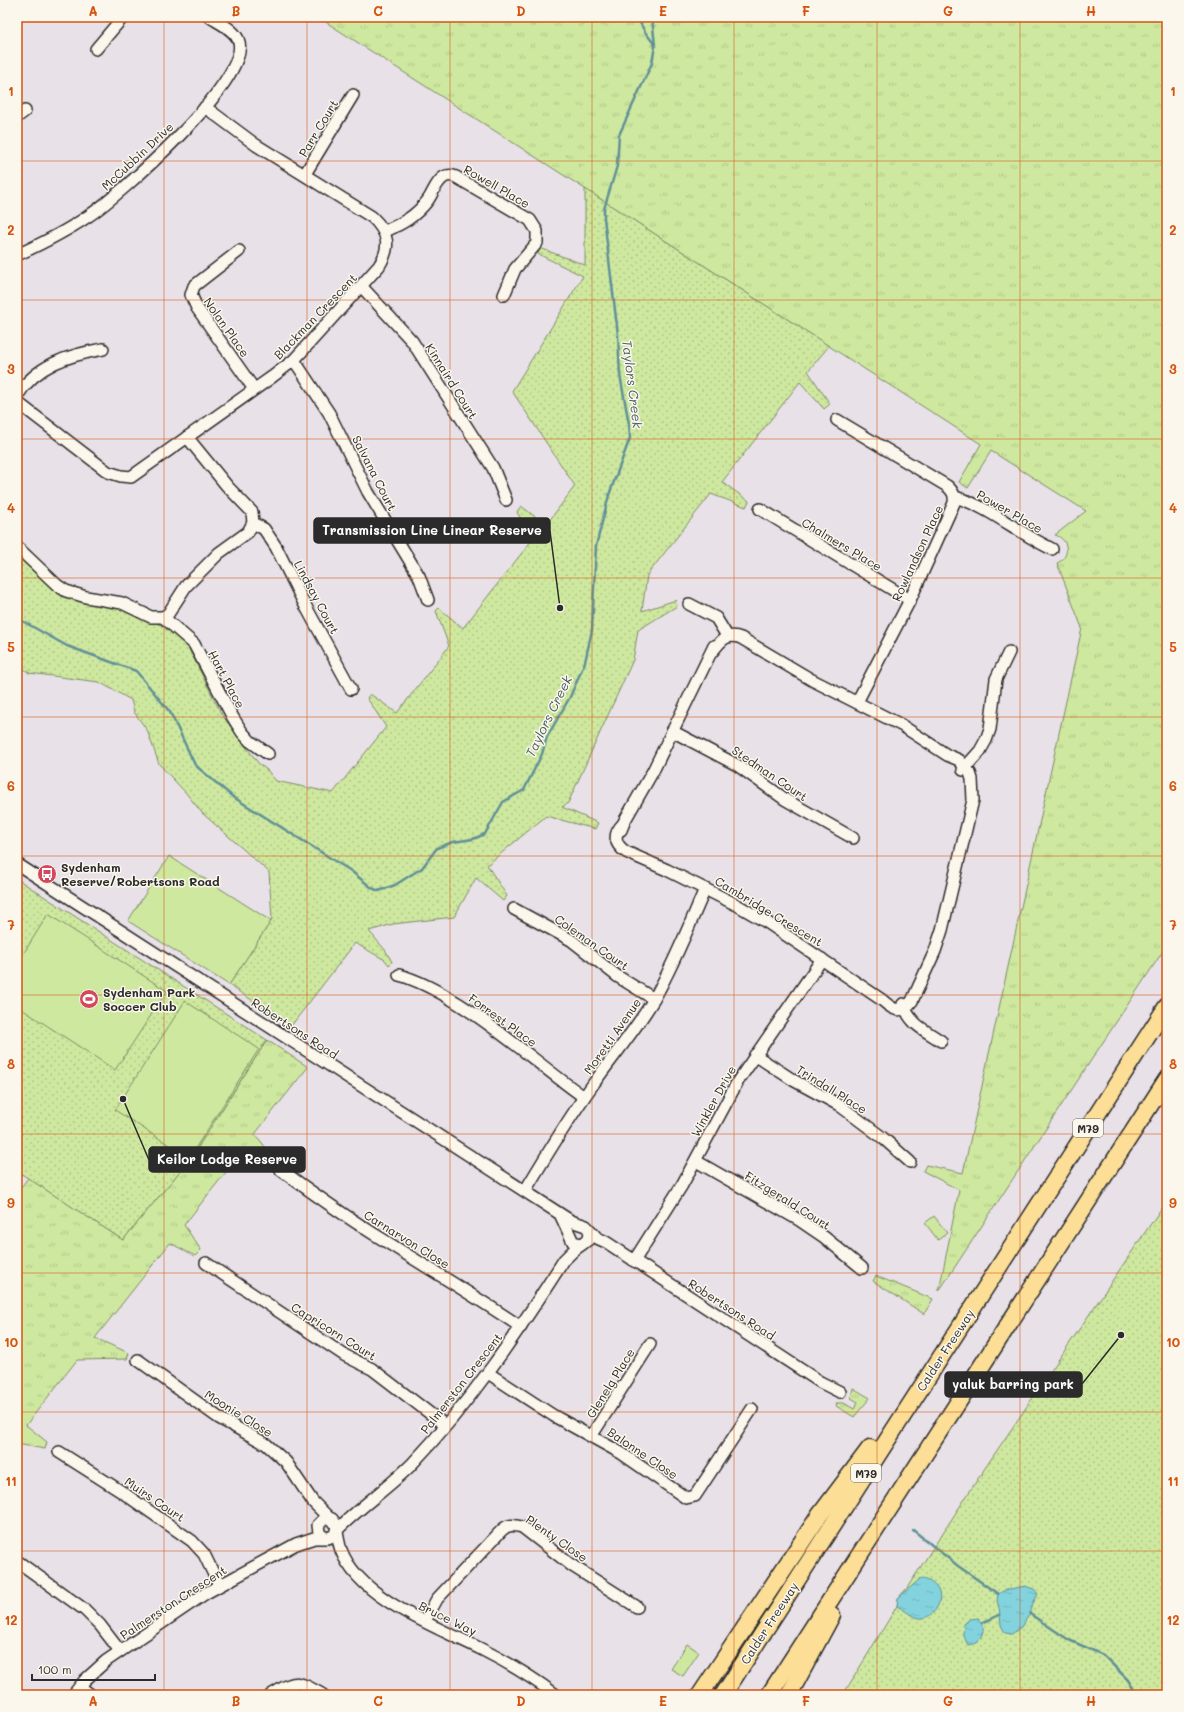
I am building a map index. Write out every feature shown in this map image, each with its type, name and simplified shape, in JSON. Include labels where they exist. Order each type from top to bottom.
[{"type":"highway","name":"Calder Freeway","points":[[723,1695],[1167,1006]]},
{"type":"highway","points":[[769,1695],[1167,1079]]},
{"type":"highway","points":[[700,1695],[815,1522],[888,1423],[1009,1251]]},
{"type":"highway","points":[[789,1695],[894,1501]]},
{"type":"street","points":[[96,49],[123,17]]},
{"type":"street","name":"McCubbin Drive","points":[[17,255],[43,243],[87,217],[159,156],[205,107],[217,92],[238,58],[239,42],[233,32],[210,17]]},
{"type":"street","name":"Parr Court","points":[[305,174],[353,95]]},
{"type":"street","points":[[205,107],[256,145],[305,174],[372,217],[385,231]]},
{"type":"street","name":"Rowell Place","points":[[385,231],[402,224],[417,213],[443,178],[450,175],[456,176],[530,220],[536,228],[538,243],[516,269],[504,295]]},
{"type":"street","name":"Blackman Crescent","points":[[17,402],[108,472],[120,476],[131,477],[294,360],[362,287],[384,258],[386,248],[385,231]]},
{"type":"street","name":"Nolan Place","points":[[239,251],[194,286],[190,295],[197,308],[254,389]]},
{"type":"street","name":"Kinnaird Court","points":[[362,287],[412,341],[493,468],[506,500]]},
{"type":"street","points":[[17,396],[29,380],[46,367],[69,357],[103,349]]},
{"type":"street","name":"Salvana Court","points":[[294,360],[329,413],[368,492],[419,576],[428,600]]},
{"type":"street","name":"Rowlandson Place","points":[[837,420],[947,486],[952,490],[955,497],[954,503],[910,600],[857,702]]},
{"type":"street","points":[[17,547],[57,585],[66,591],[86,598],[122,603],[151,617],[163,617],[168,614],[186,586],[219,553],[248,532],[253,522],[252,512],[226,486],[187,437]]},
{"type":"street","name":"Power Place","points":[[955,497],[968,501],[990,512],[1052,549]]},
{"type":"street","name":"Chalmers Place","points":[[760,509],[910,600]]},
{"type":"street","name":"Lindsay Court","points":[[253,522],[264,529],[276,547],[305,606],[351,689]]},
{"type":"street","points":[[689,604],[712,615],[720,622],[726,634],[737,636],[752,643],[801,674],[901,725],[947,755],[964,769],[970,787],[968,815],[942,930],[917,990],[904,1006],[913,1022],[941,1041]]},
{"type":"street","name":"Hart Place","points":[[163,617],[194,644],[242,732],[250,741],[268,754]]},
{"type":"street","name":"Cambridge Crescent","points":[[726,634],[712,652],[653,771],[623,824],[619,842],[636,855],[705,888],[768,923],[882,1000],[904,1006]]},
{"type":"street","points":[[964,769],[980,751],[986,740],[990,729],[996,679],[1009,652]]},
{"type":"street","name":"Stedman Court","points":[[672,730],[738,765],[786,800],[853,838]]},
{"type":"street","name":"Robertsons Road","points":[[17,864],[558,1213],[571,1221],[584,1226],[596,1238],[611,1246],[820,1382],[840,1392]]},
{"type":"street","name":"Moretti Avenue","points":[[525,1191],[584,1097],[633,1032],[654,999],[671,967],[705,888]]},
{"type":"street","name":"Coleman Court","points":[[514,909],[571,940],[623,980],[654,999]]},
{"type":"street","name":"Winkler Drive","points":[[634,1261],[696,1161],[738,1081],[822,959]]},
{"type":"street","name":"Forrest Place","points":[[399,975],[412,978],[472,1012],[503,1034],[584,1097]]},
{"type":"street","name":"Trindall Place","points":[[756,1055],[793,1080],[839,1105],[883,1138],[910,1162]]},
{"type":"street","name":"Fitzgerald Court","points":[[696,1161],[799,1220],[824,1237],[862,1268]]},
{"type":"street","name":"Carnarvon Close","points":[[282,1170],[331,1206],[487,1304],[520,1327]]},
{"type":"street","name":"Robertsons Road","points":[[558,1213],[571,1236]]},
{"type":"street","points":[[584,1244],[590,1237],[584,1226],[574,1226],[571,1236],[576,1243],[584,1244],[611,1246]]},
{"type":"street","name":"Palmerston Crescent","points":[[564,1260],[571,1236]]},
{"type":"street","name":"Palmerston Crescent","points":[[337,1531],[411,1465],[488,1373],[564,1260],[574,1250],[584,1244]]},
{"type":"street","name":"Capricorn Court","points":[[206,1263],[344,1354],[372,1369],[445,1425]]},
{"type":"street","name":"Glenelg Place","points":[[592,1435],[650,1344]]},
{"type":"street","name":"Moonie Close","points":[[138,1360],[219,1418],[266,1444],[286,1462],[313,1502],[330,1518]]},
{"type":"street","name":"Balonne Close","points":[[488,1373],[554,1416],[592,1435],[683,1496],[690,1498],[695,1496],[752,1409]]},
{"type":"street","name":"Muirs Court","points":[[59,1452],[122,1492],[192,1541],[204,1554],[219,1585]]},
{"type":"street","name":"Moonie Close","points":[[313,1502],[321,1531]]},
{"type":"street","name":"Palmerston Crescent","points":[[330,1518],[361,1508]]},
{"type":"street","points":[[330,1518],[336,1523],[337,1531],[332,1537],[321,1531],[322,1519],[330,1518]]},
{"type":"street","name":"Plenty Close","points":[[425,1621],[437,1599],[505,1526],[513,1524],[522,1527],[571,1564],[637,1607]]},
{"type":"street","name":"Palmerston Crescent","points":[[76,1691],[96,1670],[120,1651],[182,1608],[219,1585],[321,1531]]},
{"type":"street","name":"Bruce Way","points":[[321,1531],[341,1550]]},
{"type":"street","name":"Bruce Way","points":[[337,1531],[341,1550],[351,1568],[393,1606],[519,1670],[556,1695]]},
{"type":"street","points":[[17,1561],[86,1610],[100,1625],[120,1651]]},
{"type":"street","points":[[271,1695],[287,1685],[296,1682],[304,1684],[323,1695]]},
{"type":"street","points":[[76,1691],[91,1695]]},
{"type":"green space","points":[[318,17],[1167,17],[1167,945],[939,1291],[959,1190],[923,1171],[926,1165],[963,1173],[1082,628],[1057,563],[1065,557],[1065,544],[1060,537],[1055,535],[1086,511],[991,451],[968,488],[959,482],[981,444]]},
{"type":"green space","points":[[585,189],[829,346],[808,371],[830,404],[824,409],[800,382],[722,482],[749,501],[746,507],[711,494],[647,575],[642,611],[676,600],[677,606],[638,630],[633,660],[568,803],[562,807],[598,823],[595,829],[546,816],[487,865],[507,896],[503,901],[476,878],[454,917],[393,924],[369,931],[386,951],[392,962],[389,965],[385,960],[355,943],[291,1026],[229,985],[272,919],[269,872],[202,813],[159,764],[147,730],[134,712],[131,700],[99,682],[29,673],[17,663],[17,553],[56,590],[114,606],[168,628],[185,641],[222,715],[259,764],[267,770],[276,781],[333,793],[386,727],[367,698],[370,694],[397,713],[449,646],[436,611],[439,608],[463,628],[532,540],[517,512],[521,506],[546,525],[575,486],[512,391],[583,276],[538,254],[540,248],[585,265]]},
{"type":"green space","points":[[169,856],[271,921],[229,985],[128,921]]},
{"type":"green space","points":[[17,879],[267,1040],[190,1159],[123,1240],[17,1171]]},
{"type":"green space","name":"Sydenham Park Soccer Club","points":[[48,914],[167,991],[115,1070],[17,1006],[17,964]]},
{"type":"green space","points":[[185,1001],[259,1049],[189,1158],[115,1110]]},
{"type":"green space","points":[[267,1040],[308,1067],[255,1134],[274,1158],[271,1165],[241,1153],[184,1225],[201,1250],[195,1256],[170,1243],[95,1338],[129,1353],[127,1359],[77,1360],[26,1425],[47,1442],[45,1449],[17,1444],[17,1193],[28,1178],[123,1240],[190,1159]]},
{"type":"green space","points":[[1167,1200],[1167,1695],[843,1695],[897,1606],[898,1598],[907,1588],[981,1474],[982,1475],[983,1471]]},
{"type":"green space","points":[[934,1216],[947,1233],[938,1240],[925,1223]]},
{"type":"green space","points":[[876,1276],[933,1299],[924,1314],[873,1281]]},
{"type":"green space","points":[[853,1388],[870,1398],[854,1417],[836,1406],[837,1403],[844,1403],[854,1409],[858,1402],[851,1398]]},
{"type":"green space","points":[[687,1644],[699,1652],[683,1676],[671,1669]]},
{"type":"water","points":[[920,1579],[932,1583],[940,1595],[937,1608],[928,1617],[922,1618],[916,1617],[897,1606],[898,1598]]},
{"type":"water","points":[[1025,1586],[1034,1589],[1038,1594],[1033,1603],[1030,1614],[1021,1627],[1012,1634],[1005,1633],[1001,1625],[997,1601],[998,1594],[1005,1590]]},
{"type":"water","points":[[978,1618],[983,1627],[981,1637],[977,1643],[968,1645],[963,1635],[964,1624],[971,1619]]},
{"type":"waterway","points":[[637,17],[645,32],[655,45]]},
{"type":"waterway","name":"Taylors Creek","points":[[17,618],[67,646],[136,671],[170,712],[195,765],[233,797],[351,871],[372,888],[379,891],[395,885],[422,868],[437,848],[453,842],[473,839],[485,834],[503,802],[524,790],[542,754],[547,737],[570,697],[585,662],[592,630],[596,546],[609,495],[630,438],[629,424],[620,375],[618,335],[604,209],[617,166],[619,135],[652,63],[655,46],[652,17]]},
{"type":"waterway","points":[[913,1530],[958,1566],[998,1594]]},
{"type":"waterway","points":[[1030,1614],[1069,1640],[1103,1655],[1128,1680],[1137,1695]]},
{"type":"waterway","points":[[982,1623],[999,1615]]},
{"type":"place","name":"Transmission Line Linear Reserve","points":[[560,608]]},
{"type":"place","name":"Sydenham Reserve/Robertsons Road","points":[[47,874]]},
{"type":"place","name":"Sydenham Park Soccer Club","points":[[89,999]]},
{"type":"place","name":"Keilor Lodge Reserve","points":[[123,1099]]},
{"type":"place","name":"yaluk barring park","points":[[1121,1335]]}]
